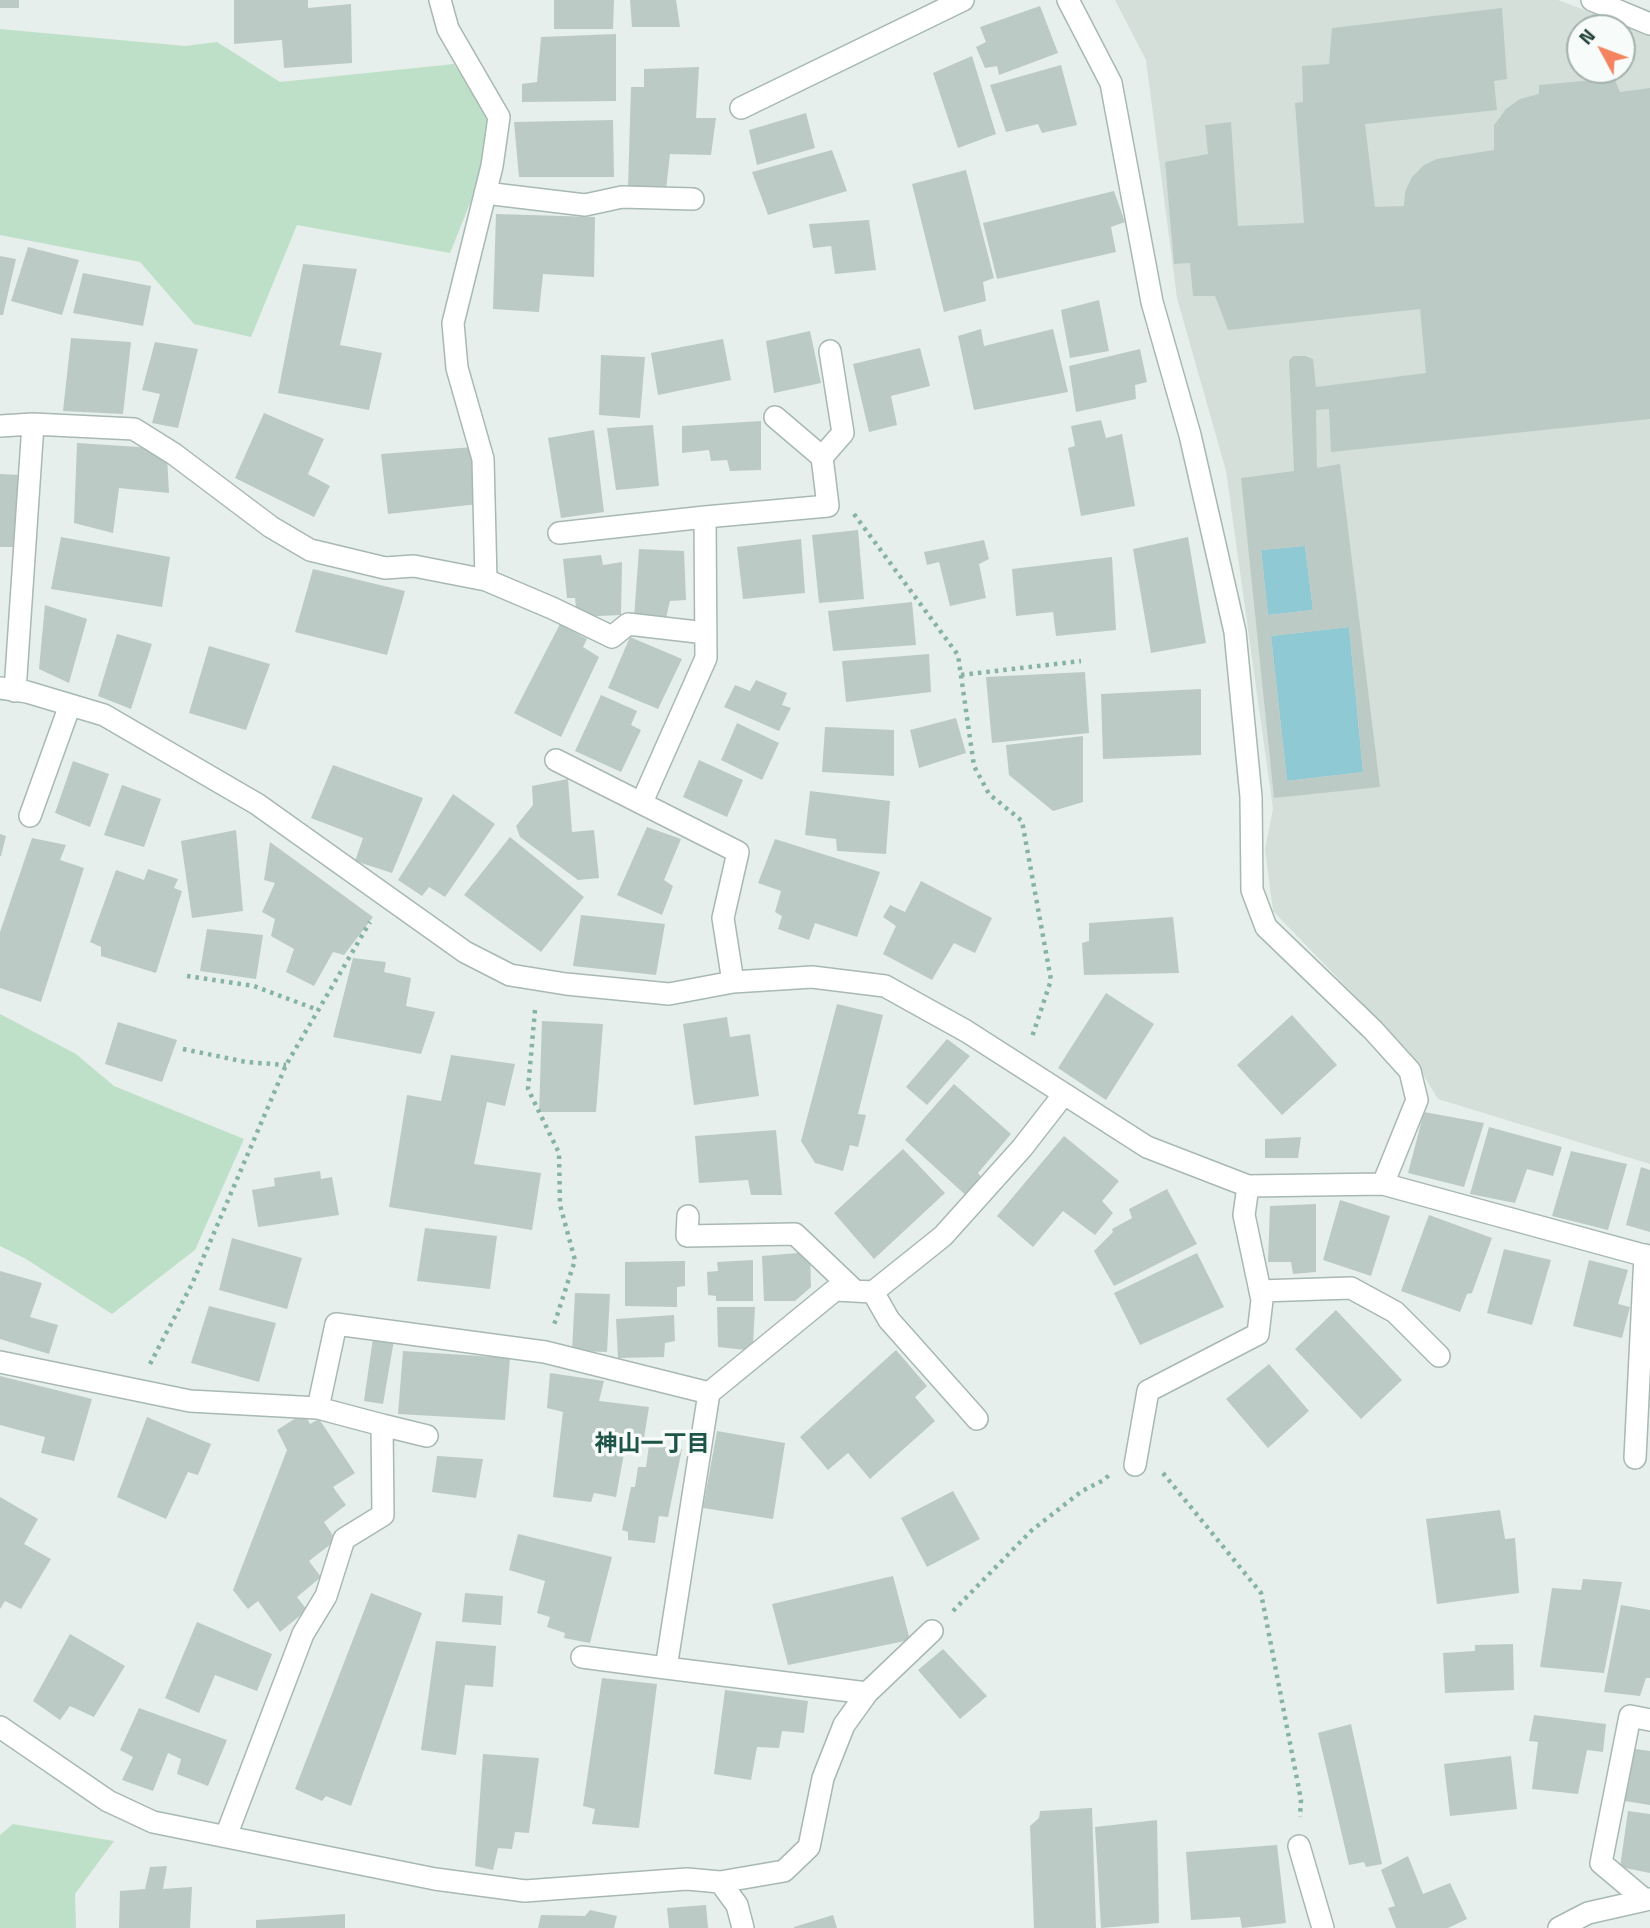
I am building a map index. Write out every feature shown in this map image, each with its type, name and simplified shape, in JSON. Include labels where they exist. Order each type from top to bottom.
[{"type":"street","points":[[440,0],[448,29],[499,117],[485,193],[453,323],[457,368],[483,459],[486,580]]},
{"type":"street","points":[[741,108],[963,0]]},
{"type":"street","points":[[1068,0],[1111,83],[1152,302],[1190,435],[1235,632],[1251,797],[1252,890],[1266,927],[1373,1030],[1410,1071],[1417,1100],[1383,1184]]},
{"type":"street","points":[[1592,0],[1650,24]]},
{"type":"street","points":[[485,193],[586,205],[622,197],[693,200]]},
{"type":"street","points":[[822,457],[843,433],[830,351]]},
{"type":"street","points":[[559,533],[828,506],[822,457],[775,417]]},
{"type":"street","points":[[33,424],[8,689],[104,715],[257,804],[465,952],[510,975],[669,994],[733,982],[812,977],[885,986],[967,1031],[1147,1147],[1248,1186],[1383,1184],[1648,1256],[1635,1458]]},
{"type":"street","points":[[0,426],[33,424],[134,429],[174,454],[271,527],[310,550],[385,568],[414,566],[486,580],[612,637],[628,624],[706,633]]},
{"type":"street","points":[[642,802],[706,658],[705,517]]},
{"type":"street","points":[[30,816],[70,705]]},
{"type":"street","points":[[556,760],[738,852],[723,918],[733,982]]},
{"type":"street","points":[[666,1668],[709,1393],[835,1290],[864,1292],[943,1236],[1022,1148],[1064,1094]]},
{"type":"street","points":[[1135,1465],[1148,1391],[1258,1334],[1262,1300],[1244,1215],[1248,1186]]},
{"type":"street","points":[[688,1216],[687,1236],[796,1234],[864,1292],[977,1419]]},
{"type":"street","points":[[1260,1291],[1351,1288],[1395,1312],[1440,1356]]},
{"type":"street","points":[[318,1408],[336,1324],[545,1352],[709,1393]]},
{"type":"street","points":[[0,1363],[190,1401],[318,1408],[427,1436]]},
{"type":"street","points":[[226,1836],[303,1634],[326,1596],[344,1539],[383,1515],[382,1425]]},
{"type":"street","points":[[0,1727],[108,1801],[153,1822],[435,1879],[525,1891],[687,1879],[720,1882],[784,1871],[809,1847],[823,1777],[844,1725],[867,1693],[932,1631]]},
{"type":"street","points":[[582,1657],[867,1693]]},
{"type":"street","points":[[1648,1899],[1601,1863],[1630,1716],[1650,1720]]},
{"type":"street","points":[[1299,1846],[1323,1928]]},
{"type":"street","points":[[720,1882],[737,1905],[743,1928]]},
{"type":"street","points":[[1559,1928],[1588,1913],[1648,1899]]},
{"type":"path","points":[[828,506],[851,510],[958,655],[974,766],[989,794],[1022,821],[1051,980],[1037,1028],[1017,1064]]},
{"type":"path","points":[[961,675],[1081,661]]},
{"type":"path","points":[[137,1390],[192,1284],[286,1065],[385,896]]},
{"type":"path","points":[[187,976],[254,986],[318,1010]]},
{"type":"path","points":[[538,979],[528,1088],[559,1153],[561,1205],[575,1260],[545,1352]]},
{"type":"path","points":[[183,1049],[246,1062],[286,1065]]},
{"type":"path","points":[[932,1631],[1031,1531],[1082,1491],[1104,1480],[1139,1443],[1261,1593],[1301,1800],[1299,1846]]},
{"type":"shaded area","points":[[1115,0],[1558,0],[1595,14],[1566,14],[1566,84],[1636,84],[1636,30],[1650,35],[1650,1164],[1438,1099],[1410,1053],[1273,911],[1265,849],[1273,809],[1226,471],[1177,298],[1146,60]]},
{"type":"green space","points":[[0,29],[185,46],[217,42],[280,82],[454,64],[488,118],[483,171],[450,253],[297,225],[251,337],[194,324],[140,262],[0,235]]},
{"type":"green space","points":[[0,1014],[76,1054],[114,1086],[244,1139],[195,1250],[112,1314],[26,1259],[0,1246]]},
{"type":"green space","points":[[13,1824],[114,1841],[75,1894],[76,1928],[0,1928],[0,1835]]},
{"type":"water","points":[[1305,546],[1313,610],[1268,615],[1261,550]]},
{"type":"water","points":[[1349,627],[1363,772],[1287,781],[1271,636]]},
{"type":"building","points":[[0,0],[19,0],[19,8],[0,8]]},
{"type":"building","points":[[234,0],[308,0],[308,8],[351,4],[352,63],[284,68],[282,40],[234,44]]},
{"type":"building","points":[[554,0],[614,0],[613,29],[554,29]]},
{"type":"building","points":[[630,0],[676,0],[680,27],[632,27]]},
{"type":"building","points":[[1040,6],[1058,53],[999,75],[997,66],[985,68],[976,47],[986,42],[980,27]]},
{"type":"building","points":[[1502,8],[1507,79],[1494,81],[1497,110],[1365,124],[1375,207],[1404,206],[1405,192],[1412,177],[1424,165],[1437,159],[1494,150],[1494,125],[1506,109],[1520,99],[1539,94],[1539,85],[1566,82],[1617,84],[1620,92],[1650,88],[1650,419],[1331,452],[1329,409],[1316,410],[1317,468],[1340,464],[1380,787],[1274,798],[1241,478],[1294,471],[1289,361],[1293,356],[1313,359],[1316,387],[1426,373],[1420,309],[1228,330],[1215,296],[1193,296],[1190,263],[1174,264],[1165,162],[1208,154],[1205,125],[1231,122],[1238,226],[1304,223],[1295,103],[1303,102],[1302,66],[1329,64],[1332,28]],"holes":[[[1305,546],[1313,610],[1268,615],[1261,550]],[[1349,627],[1363,772],[1287,781],[1271,636]]]},
{"type":"building","points":[[616,34],[616,101],[522,102],[522,84],[537,82],[541,37]]},
{"type":"building","points":[[972,56],[996,134],[958,148],[933,73]]},
{"type":"building","points":[[1061,65],[1077,125],[1042,133],[1038,124],[1006,132],[990,85]]},
{"type":"building","points":[[699,67],[696,118],[716,118],[711,155],[670,154],[666,190],[628,187],[631,87],[644,87],[644,69]]},
{"type":"building","points":[[806,113],[815,148],[757,165],[749,130]]},
{"type":"building","points":[[613,120],[614,177],[519,177],[514,122]]},
{"type":"building","points":[[832,150],[847,191],[768,215],[752,172]]},
{"type":"building","points":[[966,170],[994,278],[983,282],[986,301],[944,312],[912,184]]},
{"type":"building","points":[[1114,191],[1125,222],[1111,227],[1116,252],[997,279],[983,223]]},
{"type":"building","points":[[496,214],[595,217],[594,277],[543,274],[539,312],[493,309]]},
{"type":"building","points":[[869,220],[876,270],[835,274],[831,246],[813,248],[809,224]]},
{"type":"building","points":[[28,247],[79,260],[62,315],[11,301]]},
{"type":"building","points":[[0,256],[16,259],[3,315],[0,315]]},
{"type":"building","points":[[303,264],[357,269],[340,345],[382,353],[369,410],[278,393]]},
{"type":"building","points":[[83,273],[151,286],[143,326],[73,313]]},
{"type":"building","points":[[1099,300],[1109,351],[1070,358],[1061,310]]},
{"type":"building","points":[[981,329],[984,346],[1053,329],[1068,392],[974,410],[958,336]]},
{"type":"building","points":[[810,331],[821,383],[774,393],[766,341]]},
{"type":"building","points":[[71,338],[131,342],[123,414],[63,411]]},
{"type":"building","points":[[723,339],[731,380],[658,395],[651,353]]},
{"type":"building","points":[[155,342],[198,349],[178,428],[152,423],[160,394],[142,390]]},
{"type":"building","points":[[920,348],[930,386],[891,396],[897,425],[869,432],[853,364]]},
{"type":"building","points":[[1140,349],[1147,382],[1135,385],[1136,399],[1076,412],[1069,366]]},
{"type":"building","points":[[601,355],[645,357],[640,418],[599,415]]},
{"type":"building","points":[[264,413],[324,439],[308,474],[330,486],[314,517],[235,478]]},
{"type":"building","points":[[1101,420],[1106,438],[1122,434],[1135,506],[1081,516],[1068,448],[1075,446],[1071,426]]},
{"type":"building","points":[[761,421],[761,470],[730,471],[727,460],[711,461],[709,450],[682,453],[682,426]]},
{"type":"building","points":[[653,425],[659,486],[616,490],[607,428]]},
{"type":"building","points":[[594,430],[604,512],[561,518],[548,438]]},
{"type":"building","points":[[77,443],[154,448],[167,456],[169,493],[119,488],[113,533],[74,523]]},
{"type":"building","points":[[474,447],[478,504],[388,514],[381,454]]},
{"type":"building","points":[[0,474],[20,475],[13,547],[0,547]]},
{"type":"building","points":[[858,530],[864,599],[819,603],[812,535]]},
{"type":"building","points":[[61,537],[170,557],[162,607],[51,589]]},
{"type":"building","points":[[1188,537],[1206,643],[1151,653],[1133,549]]},
{"type":"building","points":[[801,539],[805,593],[743,599],[737,547]]},
{"type":"building","points":[[984,540],[989,559],[979,564],[986,598],[950,606],[939,562],[927,565],[924,552]]},
{"type":"building","points":[[639,549],[684,551],[686,600],[670,601],[666,618],[634,618]]},
{"type":"building","points":[[601,555],[603,565],[622,562],[621,615],[577,617],[575,598],[567,598],[563,559]]},
{"type":"building","points":[[1112,557],[1116,630],[1056,636],[1053,612],[1016,616],[1012,569]]},
{"type":"building","points":[[313,569],[405,591],[387,655],[295,632]]},
{"type":"building","points":[[912,602],[916,645],[833,651],[828,611]]},
{"type":"building","points":[[45,605],[87,619],[69,683],[39,669]]},
{"type":"building","points":[[560,624],[587,639],[583,647],[599,657],[561,737],[514,713]]},
{"type":"building","points":[[117,634],[152,644],[131,709],[98,696]]},
{"type":"building","points":[[630,637],[682,659],[658,709],[608,688]]},
{"type":"building","points":[[209,646],[270,664],[246,730],[189,713]]},
{"type":"building","points":[[929,654],[931,692],[846,702],[842,661]]},
{"type":"building","points":[[1085,672],[1089,733],[992,743],[986,677]]},
{"type":"building","points":[[756,680],[787,693],[782,705],[791,708],[779,731],[724,707],[735,685],[750,691]]},
{"type":"building","points":[[1201,689],[1201,755],[1103,759],[1101,694]]},
{"type":"building","points":[[601,695],[637,711],[631,725],[641,730],[621,772],[575,751]]},
{"type":"building","points":[[956,718],[966,753],[919,768],[910,730]]},
{"type":"building","points":[[737,723],[779,743],[762,780],[721,760]]},
{"type":"building","points":[[825,727],[894,730],[894,776],[822,772]]},
{"type":"building","points":[[1083,736],[1083,802],[1053,811],[1009,775],[1006,745]]},
{"type":"building","points":[[699,760],[743,780],[727,817],[683,797]]},
{"type":"building","points":[[73,761],[109,774],[90,827],[55,813]]},
{"type":"building","points":[[333,765],[423,798],[392,873],[355,861],[363,838],[311,818]]},
{"type":"building","points":[[568,779],[572,832],[594,830],[599,878],[578,880],[520,837],[516,826],[533,805],[532,786]]},
{"type":"building","points":[[122,785],[161,799],[144,847],[104,835]]},
{"type":"building","points":[[810,791],[890,801],[886,854],[837,851],[836,839],[805,835]]},
{"type":"building","points":[[453,794],[495,824],[445,897],[429,887],[422,896],[398,880]]},
{"type":"building","points":[[647,827],[681,839],[664,880],[673,886],[662,915],[617,895]]},
{"type":"building","points":[[236,830],[243,911],[192,918],[181,841]]},
{"type":"building","points":[[0,834],[6,836],[1,856],[0,856]]},
{"type":"building","points":[[510,837],[584,897],[541,952],[464,895]]},
{"type":"building","points":[[32,838],[66,845],[60,860],[84,868],[41,1002],[0,988],[0,932]]},
{"type":"building","points":[[775,839],[880,872],[857,937],[815,923],[809,940],[778,929],[782,916],[775,912],[781,891],[758,883]]},
{"type":"building","points":[[270,842],[373,917],[344,955],[333,952],[314,986],[286,972],[294,949],[271,936],[275,919],[262,912],[275,883],[264,880]]},
{"type":"building","points":[[148,869],[178,879],[174,888],[182,891],[156,973],[101,956],[101,947],[90,942],[116,870],[144,880]]},
{"type":"building","points":[[921,881],[992,918],[975,953],[954,943],[932,980],[883,954],[896,926],[883,917],[890,905],[905,912]]},
{"type":"building","points":[[581,915],[665,924],[656,975],[573,966]]},
{"type":"building","points":[[1173,917],[1179,973],[1084,975],[1082,943],[1089,941],[1089,923]]},
{"type":"building","points":[[207,929],[263,935],[256,979],[200,971]]},
{"type":"building","points":[[353,958],[386,962],[384,972],[411,978],[406,1006],[435,1012],[421,1054],[333,1037]]},
{"type":"building","points":[[1106,993],[1154,1024],[1106,1100],[1058,1068]]},
{"type":"building","points":[[837,1004],[883,1015],[858,1114],[866,1115],[858,1147],[850,1145],[843,1171],[815,1163],[801,1141]]},
{"type":"building","points":[[1292,1015],[1337,1065],[1282,1115],[1237,1065]]},
{"type":"building","points":[[727,1017],[730,1037],[750,1034],[759,1096],[694,1105],[683,1024]]},
{"type":"building","points":[[542,1021],[603,1024],[596,1112],[539,1112]]},
{"type":"building","points":[[118,1022],[177,1040],[162,1082],[105,1064]]},
{"type":"building","points":[[947,1039],[970,1056],[927,1105],[906,1087]]},
{"type":"building","points":[[451,1055],[515,1064],[505,1106],[487,1102],[474,1164],[541,1173],[532,1230],[389,1207],[407,1095],[441,1101]]},
{"type":"building","points":[[954,1084],[1011,1134],[978,1173],[986,1183],[971,1200],[905,1140]]},
{"type":"building","points":[[1424,1112],[1484,1123],[1464,1187],[1408,1173]]},
{"type":"building","points":[[1489,1127],[1562,1147],[1553,1176],[1527,1169],[1515,1203],[1470,1194]]},
{"type":"building","points":[[776,1130],[782,1195],[751,1195],[748,1180],[699,1183],[695,1136]]},
{"type":"building","points":[[1064,1136],[1119,1181],[1102,1201],[1113,1213],[1095,1235],[1063,1211],[1033,1247],[997,1216]]},
{"type":"building","points":[[1301,1137],[1298,1158],[1265,1158],[1265,1139]]},
{"type":"building","points":[[903,1149],[945,1193],[874,1259],[834,1213]]},
{"type":"building","points":[[1571,1151],[1627,1164],[1608,1230],[1552,1216]]},
{"type":"building","points":[[1641,1167],[1650,1170],[1650,1232],[1626,1225]]},
{"type":"building","points":[[320,1171],[321,1179],[332,1177],[339,1215],[258,1227],[252,1190],[275,1186],[274,1178]]},
{"type":"building","points":[[1167,1189],[1197,1244],[1114,1286],[1094,1251],[1113,1232],[1112,1229],[1132,1218],[1129,1209]]},
{"type":"building","points":[[1340,1200],[1390,1216],[1371,1276],[1323,1260]]},
{"type":"building","points":[[1316,1204],[1316,1272],[1293,1274],[1291,1262],[1268,1262],[1270,1206]]},
{"type":"building","points":[[1429,1215],[1492,1238],[1472,1293],[1467,1294],[1460,1312],[1401,1291]]},
{"type":"building","points":[[425,1228],[497,1236],[490,1289],[417,1281]]},
{"type":"building","points":[[232,1238],[302,1258],[287,1309],[219,1290]]},
{"type":"building","points":[[1504,1249],[1551,1260],[1532,1325],[1487,1313]]},
{"type":"building","points":[[810,1252],[811,1287],[795,1301],[764,1301],[762,1256]]},
{"type":"building","points":[[1197,1253],[1224,1307],[1140,1345],[1114,1293]]},
{"type":"building","points":[[753,1260],[753,1301],[716,1301],[716,1296],[708,1295],[707,1272],[718,1271],[717,1262]]},
{"type":"building","points":[[1589,1260],[1628,1270],[1618,1304],[1630,1307],[1622,1338],[1573,1326]]},
{"type":"building","points":[[685,1261],[685,1286],[677,1287],[677,1307],[625,1306],[625,1262]]},
{"type":"building","points":[[0,1271],[42,1283],[30,1317],[58,1325],[49,1354],[0,1339]]},
{"type":"building","points":[[575,1293],[610,1294],[607,1352],[572,1351]]},
{"type":"building","points":[[209,1306],[276,1323],[259,1382],[191,1363]]},
{"type":"building","points":[[717,1307],[755,1307],[753,1344],[746,1350],[718,1347]]},
{"type":"building","points":[[1336,1310],[1402,1380],[1361,1419],[1295,1349]]},
{"type":"building","points":[[674,1315],[675,1341],[665,1343],[664,1357],[618,1358],[616,1319]]},
{"type":"building","points":[[373,1338],[394,1340],[383,1404],[364,1401]]},
{"type":"building","points":[[896,1350],[927,1386],[915,1397],[935,1421],[870,1479],[848,1453],[828,1470],[800,1437]]},
{"type":"building","points":[[403,1351],[510,1358],[505,1420],[398,1414]]},
{"type":"building","points":[[1269,1364],[1309,1411],[1268,1448],[1226,1399]]},
{"type":"building","points":[[550,1373],[604,1381],[599,1401],[649,1407],[642,1450],[625,1448],[616,1497],[594,1493],[591,1502],[553,1497],[563,1412],[547,1408]]},
{"type":"building","points":[[0,1376],[92,1399],[74,1461],[41,1453],[45,1437],[0,1425]]},
{"type":"building","points":[[304,1413],[310,1424],[319,1419],[355,1473],[333,1487],[346,1505],[324,1522],[336,1540],[309,1561],[321,1577],[297,1597],[307,1610],[280,1632],[258,1601],[248,1609],[233,1590],[287,1450],[277,1430]]},
{"type":"building","points":[[147,1417],[211,1444],[198,1475],[188,1472],[166,1519],[117,1497]]},
{"type":"building","points":[[717,1431],[785,1443],[773,1519],[703,1508]]},
{"type":"building","points":[[649,1445],[682,1449],[668,1517],[659,1516],[655,1543],[628,1540],[628,1532],[622,1530],[631,1487],[635,1487],[638,1467],[646,1467]]},
{"type":"building","points":[[437,1456],[483,1459],[476,1498],[432,1492]]},
{"type":"building","points":[[953,1491],[980,1539],[927,1567],[901,1518]]},
{"type":"building","points":[[0,1497],[38,1519],[24,1544],[51,1559],[21,1609],[5,1601],[0,1609]]},
{"type":"building","points":[[1500,1510],[1505,1539],[1515,1538],[1519,1593],[1437,1604],[1426,1519]]},
{"type":"building","points":[[518,1534],[612,1557],[590,1643],[564,1638],[565,1633],[547,1627],[550,1617],[537,1613],[545,1581],[509,1570]]},
{"type":"building","points":[[893,1576],[910,1640],[788,1665],[772,1604]]},
{"type":"building","points":[[1583,1579],[1622,1582],[1604,1673],[1540,1667],[1552,1588],[1581,1590]]},
{"type":"building","points":[[371,1593],[422,1613],[351,1806],[326,1796],[322,1801],[295,1789]]},
{"type":"building","points":[[465,1593],[503,1596],[501,1625],[462,1622]]},
{"type":"building","points":[[1621,1605],[1650,1610],[1650,1678],[1646,1678],[1640,1696],[1604,1692]]},
{"type":"building","points":[[197,1622],[272,1654],[257,1691],[215,1675],[199,1713],[165,1698]]},
{"type":"building","points":[[70,1634],[125,1666],[94,1717],[70,1706],[60,1720],[33,1701]]},
{"type":"building","points":[[436,1641],[496,1646],[493,1687],[465,1685],[456,1755],[421,1750]]},
{"type":"building","points":[[1513,1644],[1514,1690],[1445,1693],[1443,1653],[1475,1651],[1475,1645]]},
{"type":"building","points":[[943,1649],[987,1696],[960,1719],[918,1670]]},
{"type":"building","points":[[602,1678],[657,1684],[639,1828],[592,1824],[595,1809],[583,1806]]},
{"type":"building","points":[[725,1690],[808,1701],[804,1733],[782,1731],[779,1748],[757,1747],[751,1780],[714,1774]]},
{"type":"building","points":[[139,1708],[227,1740],[208,1786],[177,1774],[181,1759],[168,1753],[153,1791],[122,1780],[133,1757],[120,1750]]},
{"type":"building","points":[[1534,1715],[1606,1724],[1603,1752],[1587,1750],[1578,1794],[1532,1789],[1538,1742],[1529,1741]]},
{"type":"building","points":[[1351,1724],[1382,1864],[1366,1867],[1364,1862],[1349,1865],[1318,1733]]},
{"type":"building","points":[[1628,1748],[1650,1751],[1650,1805],[1618,1800]]},
{"type":"building","points":[[483,1754],[539,1758],[529,1833],[515,1832],[512,1849],[498,1848],[493,1870],[475,1866]]},
{"type":"building","points":[[1511,1756],[1517,1809],[1450,1816],[1444,1764]]},
{"type":"building","points":[[1092,1808],[1096,1928],[1034,1928],[1030,1826],[1039,1818],[1040,1811]]},
{"type":"building","points":[[1628,1811],[1650,1814],[1650,1873],[1620,1867]]},
{"type":"building","points":[[1157,1820],[1159,1923],[1101,1928],[1095,1827]]},
{"type":"building","points":[[1277,1845],[1286,1923],[1242,1928],[1240,1917],[1191,1920],[1186,1852]]},
{"type":"building","points":[[1408,1856],[1423,1894],[1450,1883],[1467,1919],[1448,1928],[1396,1928],[1388,1908],[1395,1906],[1381,1870]]},
{"type":"building","points":[[167,1866],[163,1889],[192,1887],[190,1928],[119,1928],[120,1891],[145,1889],[150,1867]]},
{"type":"building","points":[[706,1905],[708,1928],[669,1928],[667,1908]]},
{"type":"building","points":[[590,1910],[617,1916],[614,1928],[538,1928],[541,1915],[585,1916]]},
{"type":"building","points":[[345,1914],[345,1928],[256,1928],[256,1920]]},
{"type":"building","points":[[833,1915],[837,1928],[794,1928],[794,1927]]},
{"type":"district","name":"神山一丁目","points":[[652,1445]]}]
